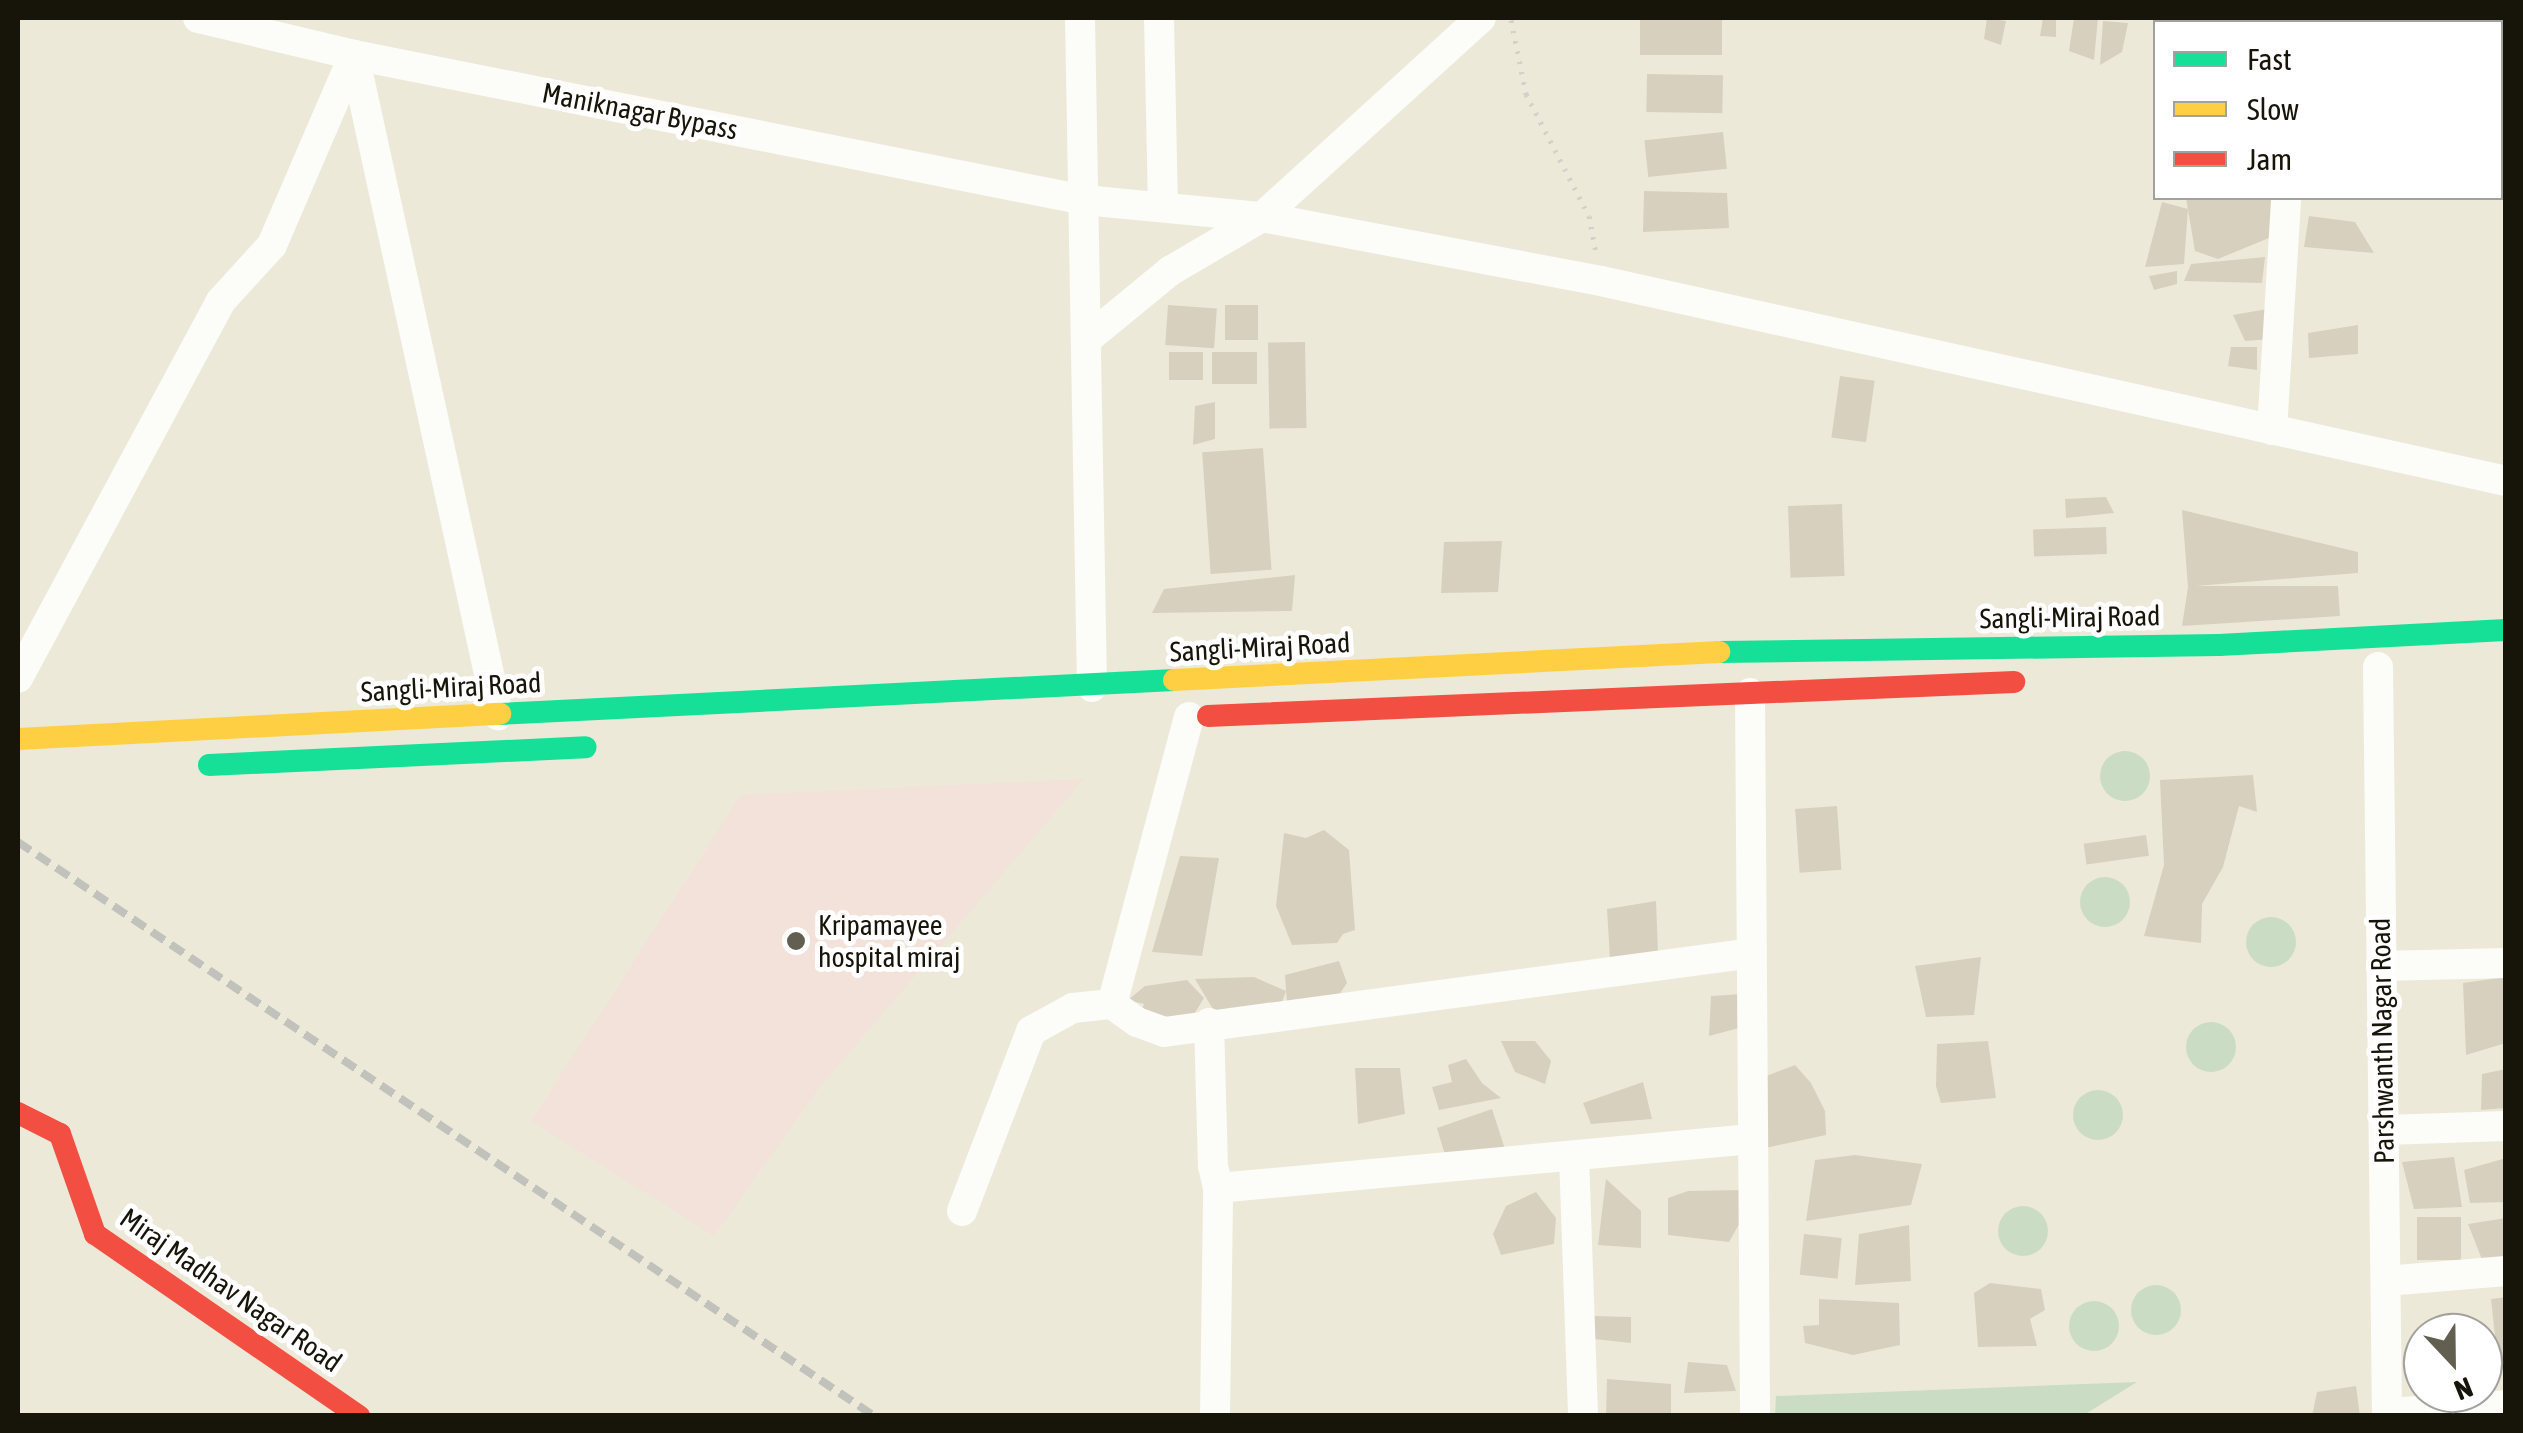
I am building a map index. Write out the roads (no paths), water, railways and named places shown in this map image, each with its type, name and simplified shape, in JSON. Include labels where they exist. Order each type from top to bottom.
[{"type":"main road","name":"Sangli-Miraj Road","points":[[18,738],[1092,687],[1729,651],[2220,645],[2506,630]]},
{"type":"main road","points":[[1180,717],[2044,681]]},
{"type":"main road","points":[[178,766],[609,746]]},
{"type":"main road","name":"Miraj Madhav Nagar Road","points":[[18,1113],[60,1134],[95,1234],[359,1416]]},
{"type":"street","name":"Maniknagar Bypass","points":[[198,18],[354,54],[1084,200],[1163,206]]},
{"type":"street","points":[[1080,18],[1092,687]]},
{"type":"street","points":[[1159,18],[1163,206],[1262,217],[1601,281],[2506,481]]},
{"type":"street","points":[[1086,340],[1170,271],[1262,217],[1480,18]]},
{"type":"street","points":[[18,678],[220,301],[272,245],[354,54]]},
{"type":"street","points":[[354,54],[498,715]]},
{"type":"street","points":[[2272,430],[2286,200]]},
{"type":"street","name":"Parshwanth Nagar Road","points":[[2377,667],[2387,1414]]},
{"type":"street","points":[[1750,693],[1755,1416]]},
{"type":"street","points":[[1112,1004],[1180,717]]},
{"type":"street","points":[[962,1210],[1031,1031],[1073,1008],[1112,1004],[1136,1022],[1164,1032],[1752,953]]},
{"type":"street","points":[[2381,966],[2506,963]]},
{"type":"street","points":[[1209,1023],[1213,1166],[1218,1188],[1215,1416]]},
{"type":"street","points":[[2384,1130],[2506,1126]]},
{"type":"street","points":[[1218,1188],[1752,1139]]},
{"type":"street","points":[[1574,1156],[1583,1416]]},
{"type":"street","points":[[2386,1282],[2506,1270]]},
{"type":"street","points":[[2387,1414],[2506,1405]]},
{"type":"railway","points":[[18,842],[874,1416]]},
{"type":"place","name":"Kripamayee hospital miraj","points":[[796,941]]}]
